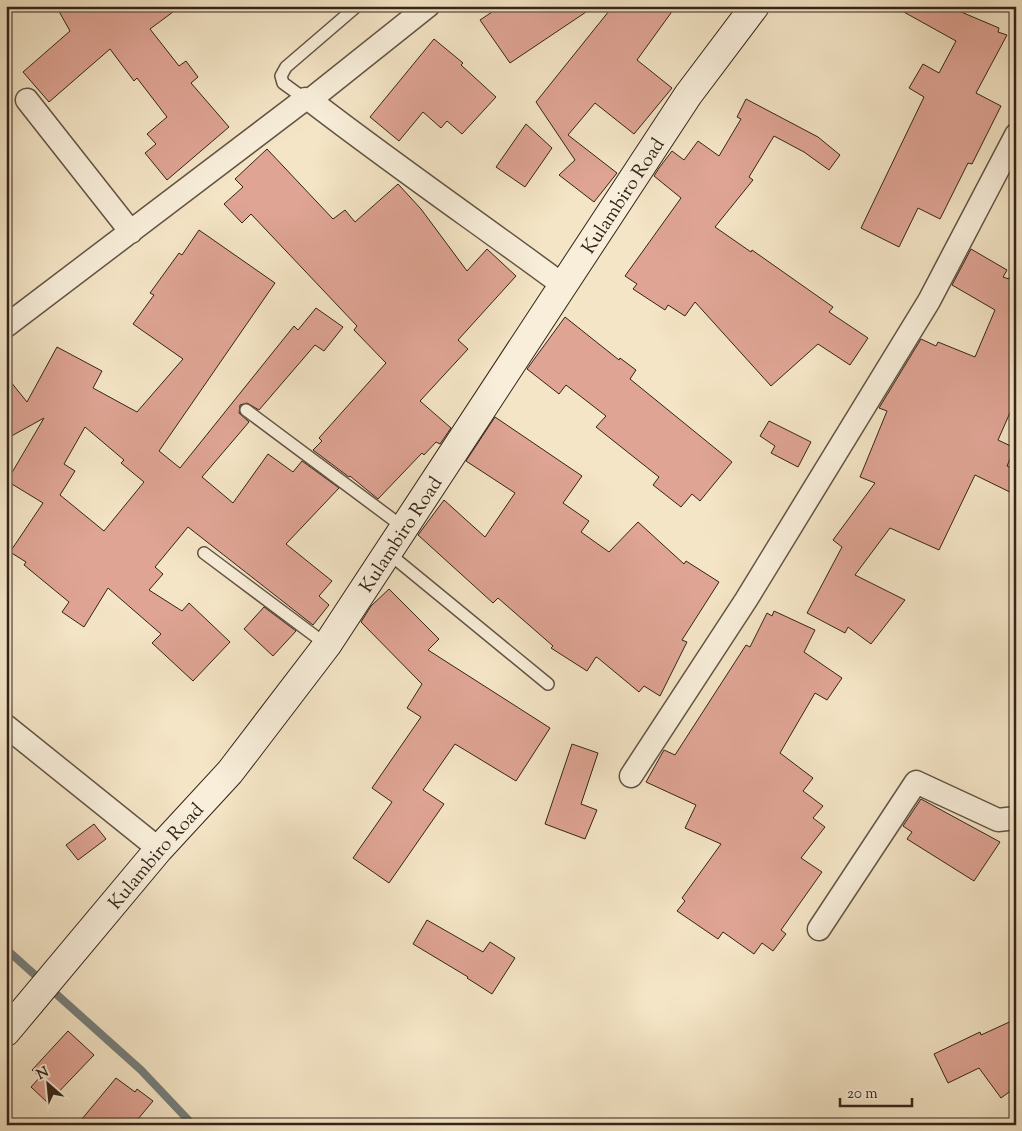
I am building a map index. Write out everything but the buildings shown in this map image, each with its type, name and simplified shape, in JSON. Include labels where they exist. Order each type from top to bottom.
[{"type":"street","points":[[6,326],[428,6]]},
{"type":"street","name":"Kulambiro Road","points":[[6,1032],[159,849],[230,772],[327,645],[688,95],[755,6]]},
{"type":"street","points":[[307,99],[392,163],[467,214],[564,286]]},
{"type":"street","points":[[27,100],[131,232]]},
{"type":"street","points":[[631,776],[746,600],[929,301],[1016,135]]},
{"type":"street","points":[[6,726],[159,849]]},
{"type":"street","points":[[819,929],[916,782],[998,820],[1016,818]]},
{"type":"lane","points":[[307,99],[283,83],[281,76],[286,67],[349,8]]},
{"type":"lane","points":[[246,410],[403,527]]},
{"type":"lane","points":[[387,552],[548,684]]},
{"type":"lane","points":[[204,553],[327,645]]},
{"type":"waterway","points":[[6,949],[141,1070],[193,1125]]}]
